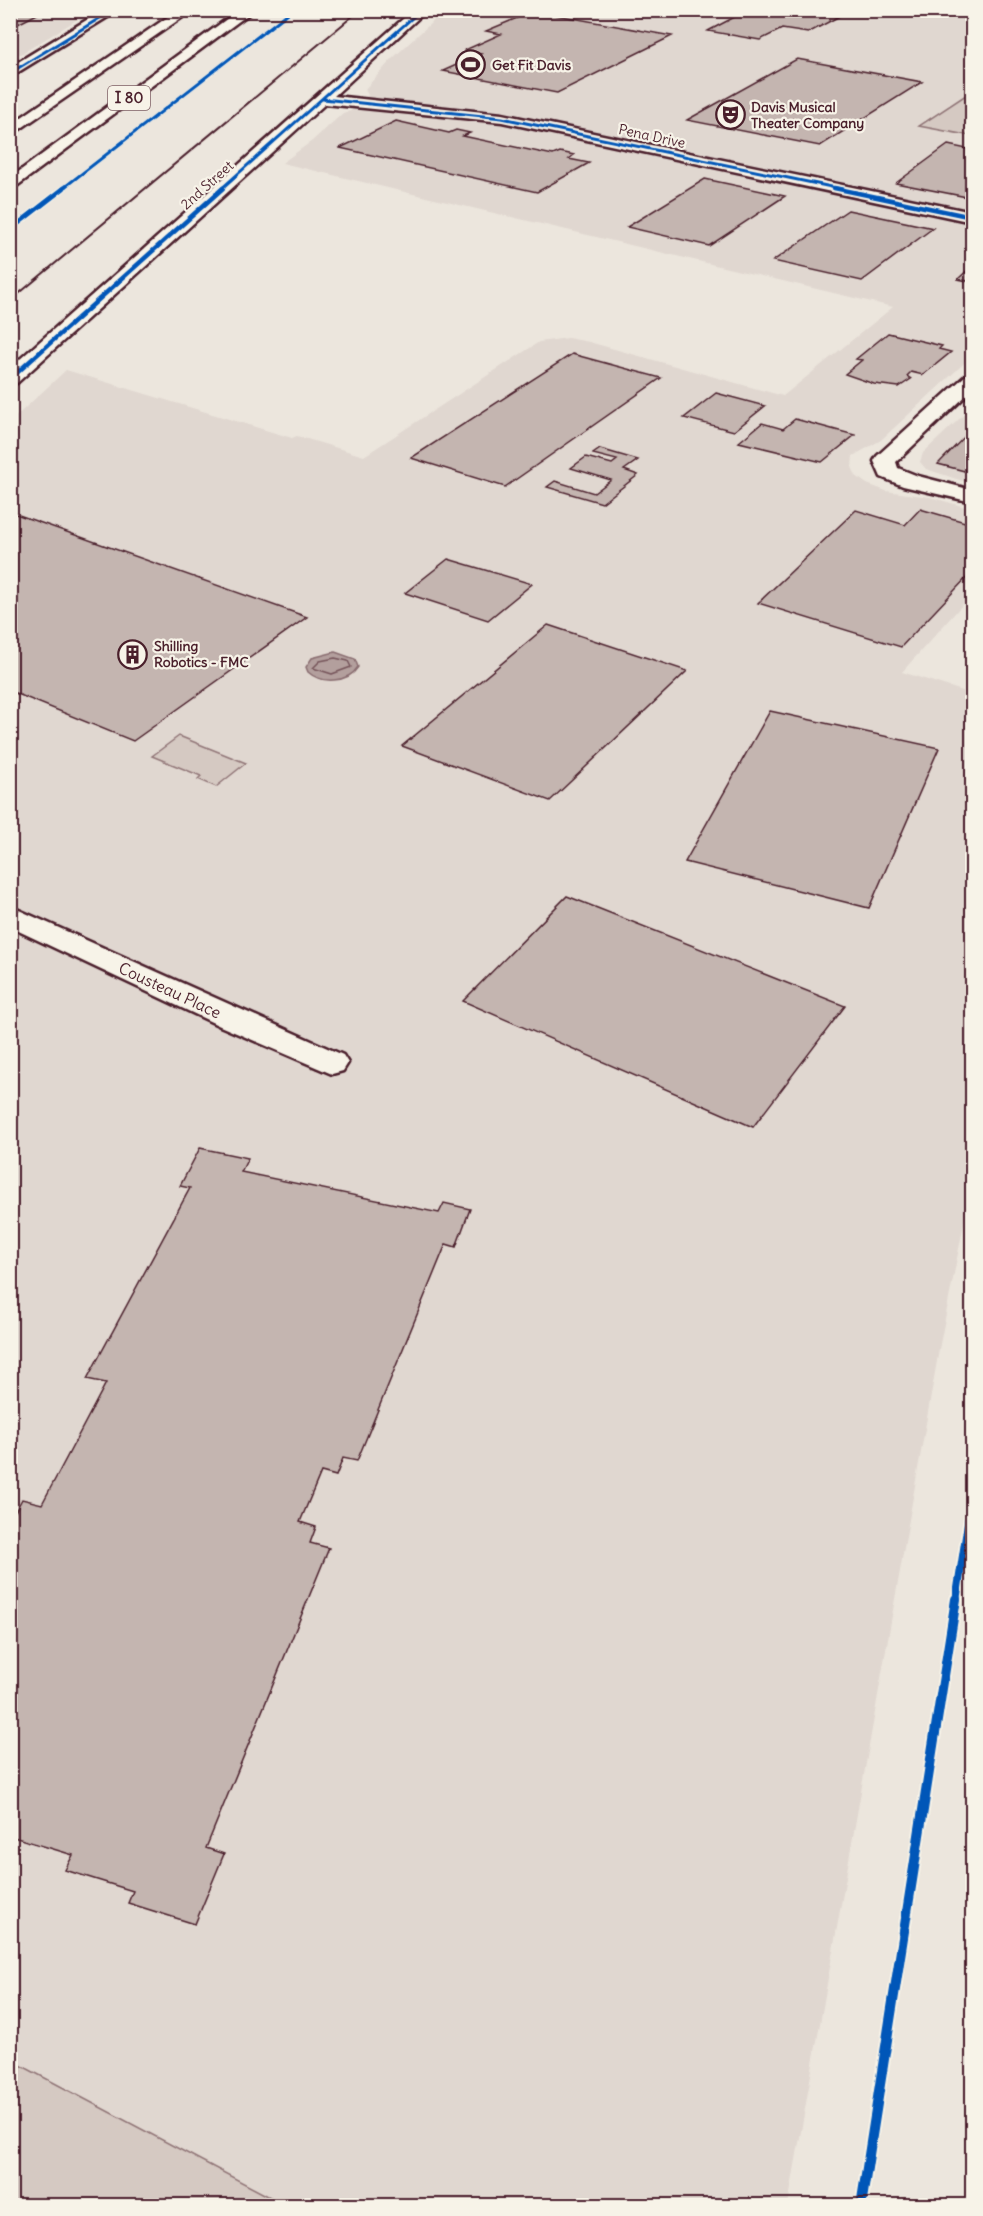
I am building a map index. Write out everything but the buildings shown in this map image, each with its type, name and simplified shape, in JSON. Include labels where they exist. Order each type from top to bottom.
[{"type":"main road","points":[[10,73],[113,10]]},
{"type":"main road","name":"I 80","points":[[10,132],[187,10]]},
{"type":"main road","name":"I 80","points":[[10,186],[248,10]]},
{"type":"main road","name":"2nd Street","points":[[10,379],[421,10]]},
{"type":"main road","name":"Pena Drive","points":[[323,99],[502,118],[972,217]]},
{"type":"main road","points":[[972,380],[885,461],[889,472],[911,481],[972,496]]},
{"type":"main road","name":"Cousteau Place","points":[[10,915],[221,1014],[332,1063]]},
{"type":"shaded area","points":[[10,11],[91,11],[21,54],[11,53]]},
{"type":"shaded area","points":[[444,11],[972,11],[972,356],[881,440],[853,456],[852,467],[856,476],[867,484],[886,491],[930,497],[972,509],[972,594],[902,672],[972,694],[972,1183],[940,1344],[788,2205],[285,2205],[11,2060],[11,421],[66,370],[292,438],[297,436],[364,456],[539,342],[568,338],[589,342],[783,396],[893,307],[282,163],[312,141],[343,113],[351,111],[368,95],[365,89],[393,58]]},
{"type":"shaded area","points":[[972,91],[972,136],[919,126]]},
{"type":"shaded area","points":[[972,407],[972,484],[926,469],[920,462],[923,453]]},
{"type":"shaded area","points":[[179,736],[246,763],[216,787],[198,779],[201,776],[152,756]]},
{"type":"shaded area","points":[[11,2060],[285,2205],[11,2205]]},
{"type":"water","points":[[335,652],[355,659],[358,667],[354,672],[341,679],[327,680],[308,672],[306,667],[312,658]]},
{"type":"railway","points":[[10,301],[360,10]]},
{"type":"cycle path","points":[[10,73],[113,10]]},
{"type":"cycle path","points":[[10,230],[292,10]]},
{"type":"cycle path","points":[[10,379],[421,10]]},
{"type":"cycle path","points":[[323,99],[502,118],[972,217]]},
{"type":"cycle path","points":[[861,2206],[972,1497]]},
{"type":"place","name":"Get Fit Davis","points":[[471,65]]},
{"type":"place","name":"Davis Musical Theater Company","points":[[730,115]]},
{"type":"place","name":"Shilling Robotics - FMC","points":[[133,654]]}]
